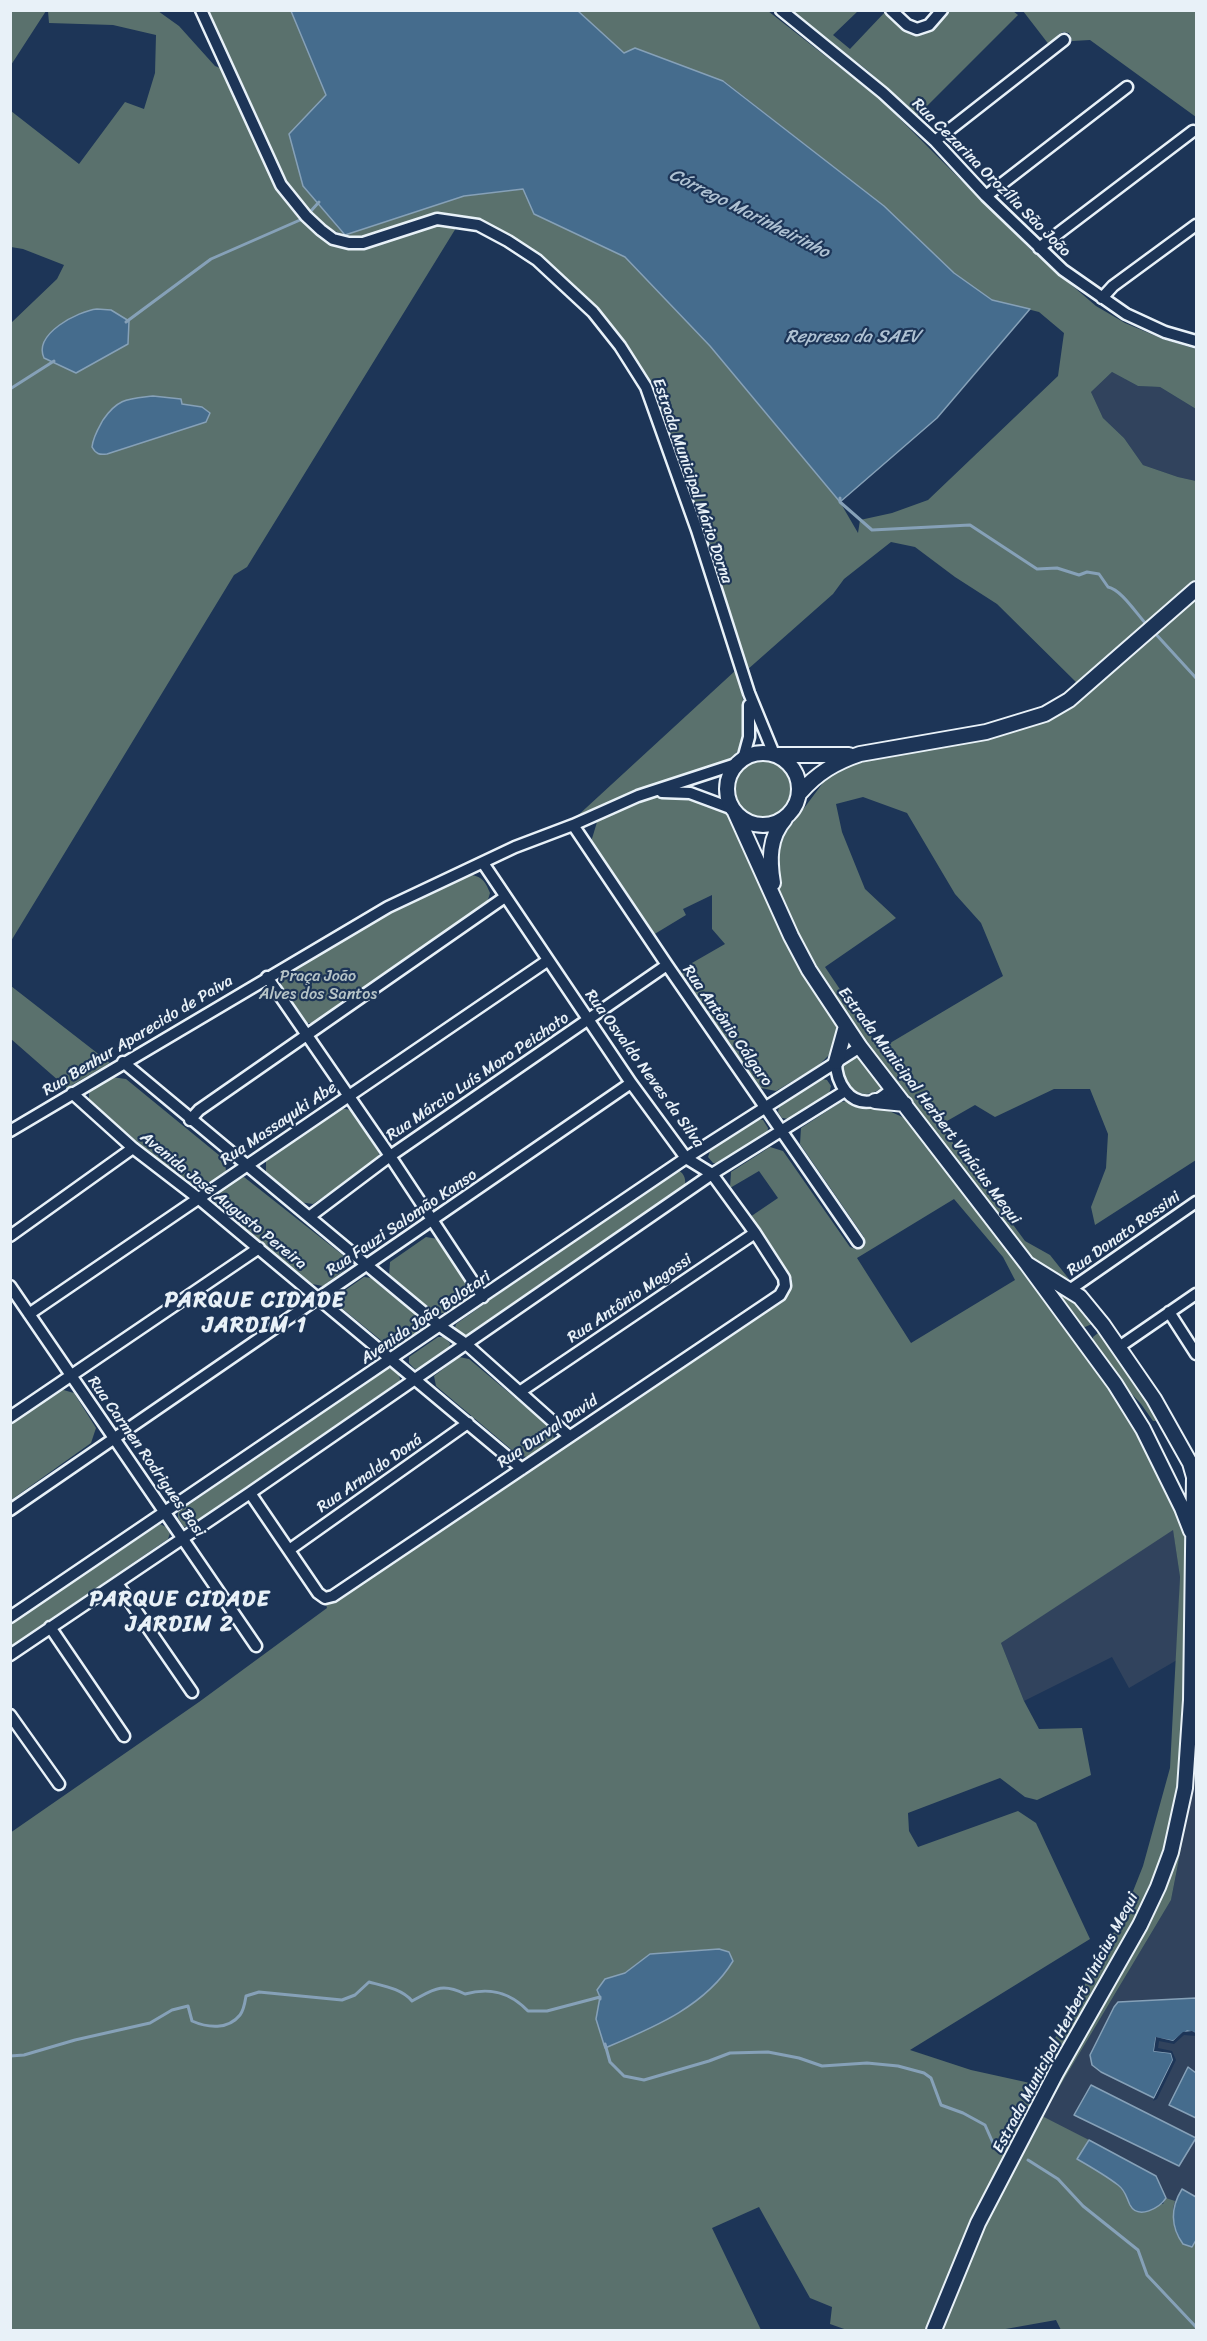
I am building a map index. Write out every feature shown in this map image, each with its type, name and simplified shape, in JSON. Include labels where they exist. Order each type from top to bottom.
[{"type":"main road","points":[[800,793],[826,770],[840,761],[860,754],[986,732],[1045,714],[1069,700],[1197,589]]},
{"type":"main road","points":[[776,754],[791,764],[799,777],[800,793],[795,807],[785,818],[773,824],[759,825],[746,821],[734,810],[727,788],[728,780],[740,761],[753,754],[764,752],[860,754]]},
{"type":"main road","name":"Estrada Municipal Herbert Vinícius Mequi","points":[[734,810],[791,936],[809,970],[860,1047],[1027,1264],[1115,1384],[1148,1438],[1182,1508],[1192,1539]]},
{"type":"main road","name":"Estrada Municipal Herbert Vinícius Mequi","points":[[776,902],[770,867],[771,854],[777,828],[785,818]]},
{"type":"main road","points":[[836,1062],[846,1026]]},
{"type":"main road","points":[[875,1101],[905,1104]]},
{"type":"main road","name":"Estrada Municipal Herbert Vinícius Mequi","points":[[934,2331],[978,2223],[1056,2073],[1140,1925],[1158,1887],[1171,1852],[1185,1788],[1191,1700],[1192,1539],[1195,1514],[1195,1476],[1154,1399],[1103,1325],[1080,1297],[1027,1264]]},
{"type":"main road","points":[[1083,1340],[1103,1325]]},
{"type":"main road","points":[[1115,1384],[1128,1393],[1152,1426],[1157,1427],[1166,1422]]},
{"type":"street","name":"Estrada Municipal Mário Dorna","points":[[201,10],[281,185],[306,216],[321,230],[333,238],[349,243],[363,243],[437,219],[478,225],[537,260],[593,312],[620,346],[646,387],[697,530],[749,693]]},
{"type":"street","name":"Rua Cezarina Orozília São João","points":[[781,10],[883,93],[935,141],[986,196],[1063,270],[1126,314],[1165,332],[1197,341]]},
{"type":"street","points":[[891,10],[907,25],[917,29],[929,26],[942,10]]},
{"type":"street","points":[[935,141],[1064,40]]},
{"type":"street","points":[[986,196],[1127,87]]},
{"type":"street","points":[[1039,248],[1192,130]]},
{"type":"street","points":[[1102,298],[1113,286],[1197,225]]},
{"type":"street","points":[[749,693],[776,754]]},
{"type":"street","points":[[740,761],[750,728],[749,693]]},
{"type":"street","name":"Rua Benhur Aparecido de Paiva","points":[[10,1131],[388,907],[515,847],[573,825],[638,795],[740,761]]},
{"type":"street","name":"Rua Benhur Aparecido de Paiva","points":[[638,795],[665,791],[690,793],[734,810]]},
{"type":"street","name":"Rua Antônio Cálgaro","points":[[573,825],[858,1242]]},
{"type":"street","name":"Rua Osvaldo Neves da Silva","points":[[483,863],[631,1083],[686,1158],[712,1174],[755,1233],[784,1278],[785,1286]]},
{"type":"street","points":[[190,1120],[198,1110],[505,897]]},
{"type":"street","name":"Rua Massayuki Abe","points":[[29,1314],[347,1095],[547,961]]},
{"type":"street","name":"Rua Márcio Luís Moro Peichoto","points":[[309,1217],[390,1156],[667,965]]},
{"type":"street","points":[[267,977],[390,1156],[483,1297]]},
{"type":"street","name":"Avenida João Bolotari","points":[[10,1617],[686,1158],[860,1047]]},
{"type":"street","points":[[123,1062],[440,1326],[466,1344],[569,1436]]},
{"type":"street","points":[[836,1062],[837,1078],[845,1091],[853,1098],[875,1101],[893,1088]]},
{"type":"street","name":"Rua Fauzi Salomão Kanso","points":[[10,1510],[631,1083]]},
{"type":"street","points":[[10,1655],[415,1380],[712,1174],[845,1091]]},
{"type":"street","name":"Avenida José Augusto Pereira","points":[[72,1093],[133,1148],[259,1248],[522,1469]]},
{"type":"street","points":[[10,1236],[133,1148]]},
{"type":"street","name":"Rua Donato Rossini","points":[[1068,1291],[1197,1202]]},
{"type":"street","name":"Rua Antônio Magossi","points":[[521,1391],[755,1233]]},
{"type":"street","points":[[10,1417],[259,1248]]},
{"type":"street","name":"Rua Carmen Rodrigues Basi","points":[[10,1286],[256,1646]]},
{"type":"street","name":"Rua Durval David","points":[[289,1550],[318,1593],[325,1598],[333,1596],[780,1295],[785,1286]]},
{"type":"street","points":[[1119,1347],[1197,1294]]},
{"type":"street","points":[[1169,1312],[1197,1354]]},
{"type":"street","name":"Rua Arnaldo Doná","points":[[289,1550],[468,1424]]},
{"type":"street","points":[[250,1493],[289,1550]]},
{"type":"street","points":[[117,1583],[192,1692]]},
{"type":"street","points":[[51,1627],[124,1736]]},
{"type":"street","points":[[10,1715],[59,1784]]},
{"type":"shaded area","points":[[1112,372],[1138,386],[1160,387],[1196,409],[1196,481],[1143,465],[1124,438],[1103,418],[1091,392]]},
{"type":"shaded area","points":[[1173,1529],[1180,1577],[1177,1660],[1129,1688],[1112,1657],[1024,1701],[1001,1643]]},
{"type":"shaded area","points":[[1196,1771],[1196,2240],[1166,2198],[1042,2116],[1171,1900]]},
{"type":"green space","points":[[10,11],[46,11],[11,65]]},
{"type":"green space","points":[[48,11],[158,11],[179,26],[215,66],[220,68],[275,188],[300,220],[329,243],[348,249],[364,249],[437,225],[456,228],[247,567],[234,575],[11,941],[11,323],[57,279],[64,265],[23,249],[11,247],[11,111],[79,164],[125,102],[144,109],[155,73],[156,35],[113,25],[49,23]],"holes":[[[153,396],[181,399],[182,404],[202,407],[210,413],[206,422],[107,454],[98,454],[92,447]]]},
{"type":"green space","points":[[208,11],[291,11],[326,95],[290,134],[303,186],[343,234],[323,224],[307,209],[294,191],[282,171]]},
{"type":"green space","points":[[578,11],[768,11],[879,98],[1033,252],[1096,306],[1125,323],[1163,339],[1196,349],[1196,409],[1160,387],[1138,386],[1112,372],[1091,392],[1103,418],[1124,438],[1143,465],[1196,481],[1196,584],[1080,686],[997,604],[955,577],[915,547],[891,542],[844,579],[833,594],[747,670],[668,428],[651,386],[596,308],[478,221],[436,212],[362,237],[346,234],[464,196],[523,189],[534,214],[625,257],[710,346],[840,502],[858,533],[860,520],[892,513],[928,500],[1058,376],[1064,333],[1039,312],[992,300],[954,273],[884,206],[724,81],[624,54]]},
{"type":"green space","points":[[790,11],[858,11],[833,35],[850,49],[885,12],[903,28],[917,34],[931,28],[948,11],[1013,11],[1018,15],[917,116],[867,70]]},
{"type":"green space","points":[[1023,11],[1196,11],[1196,117],[1090,40],[1072,41],[1069,33],[1063,32],[1050,46]]},
{"type":"green space","points":[[1196,596],[1196,1160],[1095,1225],[1091,1207],[1106,1168],[1108,1134],[1090,1089],[1054,1089],[995,1117],[975,1105],[940,1125],[1025,1241],[1050,1255],[1069,1279],[1057,1276],[1029,1259],[896,1087],[813,969],[780,901],[774,868],[784,835],[831,772],[845,765],[1072,703],[1139,649],[1161,626]],"holes":[[[863,797],[907,813],[955,894],[981,923],[1003,976],[880,1049],[825,967],[896,918],[865,889],[842,832],[836,804]]]},
{"type":"green space","points":[[736,670],[744,708],[744,733],[735,754],[726,763],[574,819]]},
{"type":"green space","points":[[763,760],[780,765],[788,773],[793,790],[788,807],[780,815],[763,820],[746,815],[738,807],[733,790],[738,773],[746,765]]},
{"type":"green space","points":[[666,795],[691,798],[731,814],[840,1028],[832,1052],[818,1066],[776,1091],[756,1087],[678,971],[725,944],[712,929],[712,895],[683,909],[686,915],[653,935],[591,842],[597,822],[639,800]]},
{"type":"green space","name":"Praça João Alves dos Santos","points":[[472,875],[484,881],[487,886],[490,893],[487,903],[324,1018],[313,1023],[305,1023],[286,999],[282,985],[285,973],[390,912]]},
{"type":"green space","points":[[10,986],[110,1063],[67,1088],[11,1039]]},
{"type":"green space","points":[[861,1056],[885,1085],[872,1093],[856,1091],[841,1077],[844,1066]]},
{"type":"green space","points":[[111,1077],[126,1079],[225,1160],[226,1172],[204,1188],[193,1187],[93,1106],[89,1099],[89,1090]]},
{"type":"green space","points":[[822,1079],[827,1080],[831,1086],[829,1094],[789,1119],[782,1118],[778,1112],[779,1107]]},
{"type":"green space","points":[[841,1102],[876,1105],[909,1120],[1114,1385],[1188,1529],[1187,1703],[1181,1788],[1174,1824],[1153,1886],[928,2330],[847,2330],[830,2324],[832,2307],[810,2298],[759,2207],[712,2228],[761,2330],[11,2330],[10,1833],[199,1702],[327,1608],[326,1604],[336,1601],[783,1299],[791,1289],[792,1279],[750,1217],[778,1198],[759,1171],[730,1188],[731,1172],[770,1147],[783,1151],[850,1247],[856,1249],[862,1245],[864,1237],[800,1144],[801,1128]],"holes":[[[954,1199],[1003,1257],[1015,1280],[911,1343],[857,1258]],[[1173,1530],[1180,1577],[1170,1768],[1143,1866],[1124,1914],[1030,2083],[971,2070],[910,2050],[1090,1939],[1036,1823],[1018,1811],[918,1847],[909,1831],[908,1813],[1000,1778],[1025,1797],[1037,1800],[1091,1775],[1082,1728],[1039,1729],[1024,1701],[1001,1643]],[[719,1949],[596,2019],[605,1979],[625,1973],[650,1954]]]},
{"type":"green space","points":[[340,1108],[351,1110],[379,1153],[378,1160],[313,1204],[299,1202],[266,1174],[266,1161]]},
{"type":"green space","points":[[758,1119],[763,1120],[768,1128],[767,1134],[719,1163],[713,1163],[708,1157],[710,1151]]},
{"type":"green space","points":[[676,1169],[684,1175],[685,1185],[469,1335],[463,1336],[455,1328],[456,1324]]},
{"type":"green space","points":[[244,1177],[344,1256],[346,1269],[323,1286],[312,1284],[215,1205],[215,1195],[234,1179]]},
{"type":"green space","points":[[426,1237],[438,1239],[471,1285],[466,1299],[454,1310],[433,1314],[389,1276],[390,1262]]},
{"type":"green space","points":[[364,1277],[372,1278],[421,1318],[421,1331],[398,1348],[388,1346],[339,1306],[337,1296]]},
{"type":"green space","points":[[1044,1278],[1080,1303],[1090,1316],[1092,1324],[1085,1327],[1080,1326]]},
{"type":"green space","points":[[1098,1333],[1115,1351],[1161,1421],[1153,1421],[1119,1380],[1093,1343],[1093,1337]]},
{"type":"green space","points":[[438,1337],[444,1337],[450,1343],[449,1350],[415,1369],[409,1363],[409,1357]]},
{"type":"green space","points":[[459,1357],[469,1359],[552,1429],[554,1440],[529,1457],[519,1456],[436,1386],[434,1376]]},
{"type":"green space","points":[[388,1368],[397,1372],[400,1381],[192,1525],[184,1527],[178,1518],[178,1512]]},
{"type":"green space","points":[[60,1389],[74,1393],[96,1428],[91,1443],[11,1500],[11,1424]]},
{"type":"green space","points":[[160,1524],[170,1533],[168,1539],[11,1646],[11,1624]]},
{"type":"green space","points":[[1196,1529],[1196,1771],[1171,1900],[1042,2116],[1089,2140],[1078,2159],[1116,2183],[1130,2205],[1163,2204],[1166,2198],[1175,2201],[1173,2221],[1177,2235],[1192,2247],[1196,2240],[1196,2330],[1061,2330],[1056,2320],[1000,2330],[938,2330],[981,2225],[1174,1853]]},
{"type":"water","name":"Represa da SAEV","points":[[291,11],[578,11],[624,53],[635,48],[723,81],[884,206],[954,273],[992,300],[1030,309],[937,418],[840,502],[710,346],[625,257],[534,214],[523,189],[464,196],[345,235],[303,186],[289,134],[326,95]]},
{"type":"water","points":[[97,309],[111,310],[129,321],[128,344],[76,373],[44,358],[42,349],[51,332],[79,314]]},
{"type":"water","points":[[153,396],[181,399],[182,404],[202,407],[210,413],[206,422],[107,454],[95,451],[92,447],[96,433],[114,407],[130,399]]},
{"type":"water","points":[[719,1949],[729,1952],[733,1961],[708,1991],[659,2024],[605,2048],[596,2019],[600,1997],[597,1990],[605,1979],[625,1973],[650,1954]]},
{"type":"water","points":[[1196,1998],[1196,2033],[1187,2031],[1173,2041],[1156,2038],[1154,2051],[1171,2053],[1173,2060],[1154,2098],[1101,2072],[1092,2065],[1090,2055],[1118,2002]]},
{"type":"water","points":[[1188,2067],[1196,2073],[1196,2118],[1169,2105]]},
{"type":"water","points":[[1091,2085],[1196,2138],[1179,2166],[1074,2115]]},
{"type":"water","points":[[1089,2140],[1156,2176],[1166,2198],[1163,2202],[1149,2211],[1138,2212],[1134,2209],[1121,2187],[1077,2159]]},
{"type":"water","points":[[1182,2189],[1196,2197],[1196,2240],[1192,2247],[1183,2244],[1174,2223],[1174,2210]]},
{"type":"pier","points":[[1183,2032],[1196,2033],[1196,2036],[1184,2035],[1174,2044],[1159,2041],[1158,2048],[1172,2051],[1176,2060],[1157,2099],[1153,2101],[1173,2060],[1171,2053],[1154,2051],[1156,2037],[1173,2041]]},
{"type":"waterway","points":[[310,212],[319,202]]},
{"type":"waterway","points":[[126,322],[211,259],[300,220]]},
{"type":"waterway","points":[[10,389],[54,361]]},
{"type":"waterway","name":"Córrego Marinheirinho","points":[[840,498],[840,502],[872,530],[970,525],[1037,569],[1057,568],[1079,575],[1087,572],[1099,574],[1108,587],[1119,593],[1148,626]]},
{"type":"waterway","name":"Córrego Marinheirinho","points":[[1153,631],[1196,678]]},
{"type":"waterway","points":[[10,2056],[24,2055],[75,2040],[150,2023],[172,2010],[188,2006],[192,2021],[211,2026],[224,2025],[240,2015],[246,1996],[259,1992],[342,2000],[355,1995],[369,1982],[398,1991],[412,2001],[443,1988],[450,1988],[465,1994],[491,1991],[507,1995],[528,2011],[547,2011],[600,1997],[600,1999]]},
{"type":"waterway","points":[[605,2044],[610,2062],[624,2076],[644,2080],[730,2053],[768,2052],[799,2058],[822,2066],[867,2063],[898,2066],[924,2073],[931,2078],[941,2105],[963,2113],[985,2125],[993,2143]]},
{"type":"waterway","points":[[1028,2160],[1058,2179],[1083,2206],[1138,2250],[1147,2275],[1196,2327]]},
{"type":"district","name":"PARQUE CIDADE JARDIM 1","points":[[255,1314]]},
{"type":"district","name":"PARQUE CIDADE JARDIM 2","points":[[180,1613]]}]
